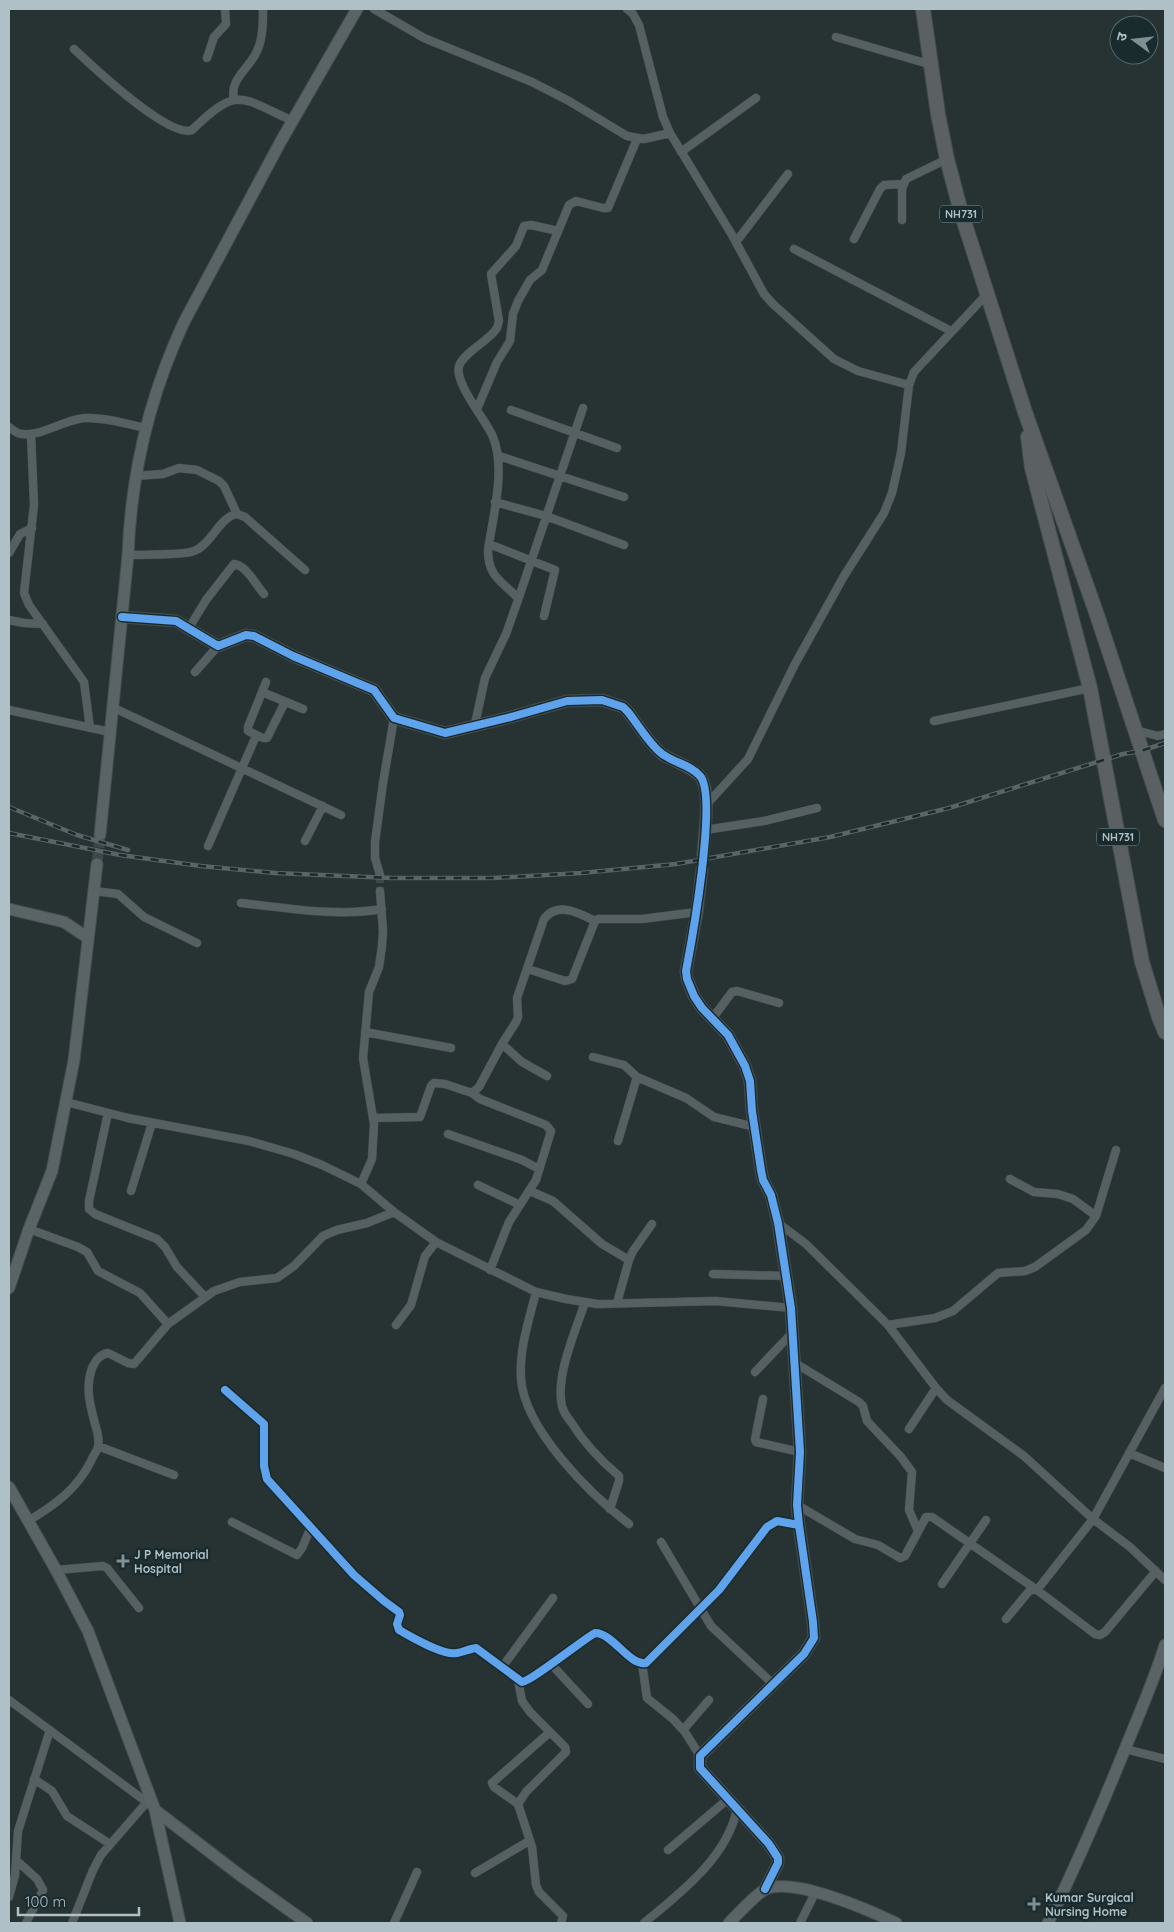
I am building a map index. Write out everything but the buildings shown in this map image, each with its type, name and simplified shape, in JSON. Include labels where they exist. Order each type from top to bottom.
[{"type":"highway","name":"NH731","points":[[923,9],[947,160],[961,212],[1025,412],[1096,612],[1165,820]]},
{"type":"highway","name":"NH731","points":[[1025,412],[1032,468],[1090,688],[1142,962],[1165,1032]]},
{"type":"street","points":[[207,58],[214,37],[226,24],[226,9]]},
{"type":"street","points":[[234,98],[233,85],[254,58],[260,43],[263,9]]},
{"type":"street","points":[[100,835],[128,555],[129,520],[135,476],[146,428],[170,352],[184,322],[281,141],[357,9]]},
{"type":"street","points":[[374,9],[424,38],[532,82],[569,101],[616,131],[637,139],[670,133]]},
{"type":"street","points":[[627,9],[636,19]]},
{"type":"street","points":[[634,9],[663,117],[670,133],[736,242],[764,294],[834,359],[858,371],[909,385]]},
{"type":"street","points":[[836,37],[932,65]]},
{"type":"street","points":[[74,49],[126,97],[181,131],[192,130],[212,111],[234,98],[251,101],[291,124]]},
{"type":"street","points":[[680,152],[756,98]]},
{"type":"street","points":[[477,409],[497,362],[509,345],[515,308],[530,280],[542,270],[572,202],[580,201],[608,208],[637,139]]},
{"type":"street","points":[[854,239],[880,189],[884,186],[903,184],[910,177],[947,160]]},
{"type":"street","points":[[736,242],[788,174]]},
{"type":"street","points":[[902,220],[903,184]]},
{"type":"street","points":[[518,600],[517,596],[495,577],[488,561],[499,475],[499,456],[492,434],[462,382],[458,370],[459,365],[466,357],[493,334],[497,328],[499,321],[491,277],[492,272],[512,250],[526,225],[558,231]]},
{"type":"street","points":[[794,249],[951,331]]},
{"type":"street","points":[[706,805],[748,759],[795,664],[839,584],[884,513],[892,493],[901,452],[909,385],[914,372],[987,294]]},
{"type":"street","points":[[499,321],[511,336]]},
{"type":"street","points":[[475,724],[485,678],[506,634],[583,408]]},
{"type":"street","points":[[511,410],[616,448]]},
{"type":"street","points":[[9,427],[16,433],[31,434],[83,418],[110,420],[146,428]]},
{"type":"street","points":[[31,434],[34,488],[32,528],[24,593],[29,605],[84,682],[90,728]]},
{"type":"street","points":[[499,456],[624,497]]},
{"type":"street","points":[[135,476],[163,474],[179,468],[196,470],[219,481],[224,486],[237,514]]},
{"type":"street","points":[[495,502],[546,516],[624,545]]},
{"type":"street","points":[[128,555],[193,552],[204,545],[228,518],[237,514],[245,517],[305,570]]},
{"type":"street","points":[[9,553],[20,534],[32,528]]},
{"type":"street","points":[[489,544],[532,559],[555,570],[544,616]]},
{"type":"street","points":[[189,628],[210,594],[234,564],[243,568],[264,594]]},
{"type":"street","points":[[122,617],[176,621],[218,646]]},
{"type":"street","points":[[9,620],[43,624]]},
{"type":"street","points":[[195,672],[218,646],[246,636],[254,636],[293,656],[374,690],[394,718],[445,732],[455,732],[475,724],[511,717],[567,701],[609,701],[623,707],[661,753],[692,769],[701,777],[705,785],[706,805],[702,855]]},
{"type":"street","points":[[266,682],[247,728],[249,732],[265,739],[269,737],[285,702]]},
{"type":"street","points":[[934,721],[1090,688]]},
{"type":"street","points":[[262,692],[303,709]]},
{"type":"street","points":[[112,707],[340,815]]},
{"type":"street","points":[[9,710],[110,732]]},
{"type":"street","points":[[380,875],[375,858],[375,842],[382,783],[394,718]]},
{"type":"street","points":[[1135,730],[1158,736],[1165,734]]},
{"type":"street","points":[[208,846],[256,736]]},
{"type":"street","points":[[305,842],[323,806]]},
{"type":"street","points":[[705,830],[764,821],[817,808]]},
{"type":"street","points":[[9,1288],[29,1229],[52,1171],[74,1060],[96,864]]},
{"type":"street","points":[[700,1756],[804,1654],[814,1638],[814,1622],[799,1525],[800,1452],[791,1308],[778,1223],[769,1191],[763,1180],[752,1111],[750,1082],[745,1066],[728,1035],[702,1008],[694,996],[687,979],[686,971],[697,912],[702,869]]},
{"type":"street","points":[[94,891],[118,894],[144,917],[197,943]]},
{"type":"street","points":[[361,1184],[372,1159],[374,1124],[364,1068],[365,1032],[369,992],[379,967],[382,946],[380,891]]},
{"type":"street","points":[[241,903],[339,913],[361,913],[382,910]]},
{"type":"street","points":[[9,909],[64,922],[76,928],[88,938]]},
{"type":"street","points":[[472,1093],[479,1087],[518,1017],[517,998],[544,919],[548,914],[571,910],[595,921],[603,918],[642,919],[697,912]]},
{"type":"street","points":[[528,969],[565,981],[572,979],[595,921]]},
{"type":"street","points":[[712,1019],[732,992],[737,991],[779,1003]]},
{"type":"street","points":[[365,1032],[451,1048]]},
{"type":"street","points":[[502,1044],[522,1062],[547,1076]]},
{"type":"street","points":[[593,1058],[624,1065],[637,1077],[686,1098],[714,1117],[756,1127]]},
{"type":"street","points":[[618,1140],[637,1077]]},
{"type":"street","points":[[373,1118],[420,1117],[431,1086],[434,1083],[445,1084],[472,1093],[480,1099],[550,1127],[550,1136],[536,1180],[509,1222],[490,1270]]},
{"type":"street","points":[[66,1102],[152,1123],[263,1145],[322,1165],[361,1184],[394,1212],[436,1242],[536,1292],[585,1302],[715,1302],[791,1308]]},
{"type":"street","points":[[108,1113],[89,1201],[89,1209],[94,1214],[157,1239],[166,1248],[185,1277],[205,1297]]},
{"type":"street","points":[[131,1191],[152,1123]]},
{"type":"street","points":[[448,1134],[522,1160],[540,1169]]},
{"type":"street","points":[[888,1325],[935,1318],[953,1311],[998,1273],[1025,1271],[1035,1267],[1086,1230],[1096,1216],[1116,1150]]},
{"type":"street","points":[[1010,1179],[1034,1192],[1058,1194],[1073,1199],[1096,1216]]},
{"type":"street","points":[[478,1185],[520,1205]]},
{"type":"street","points":[[530,1191],[558,1204],[602,1244],[629,1260]]},
{"type":"street","points":[[28,1521],[65,1497],[86,1470],[98,1446],[98,1435],[87,1390],[88,1379],[95,1361],[101,1354],[108,1353],[134,1364],[168,1324],[205,1297],[230,1284],[277,1278],[294,1266],[323,1236],[336,1230],[367,1223],[394,1212]]},
{"type":"street","points":[[778,1223],[806,1244],[888,1325],[947,1400],[1024,1456],[1093,1519],[1130,1547],[1165,1580]]},
{"type":"street","points":[[617,1303],[629,1260],[652,1224]]},
{"type":"street","points":[[29,1229],[87,1252],[98,1270],[140,1294],[168,1324]]},
{"type":"street","points":[[396,1325],[411,1305],[425,1256],[436,1242]]},
{"type":"street","points":[[713,1274],[786,1276]]},
{"type":"street","points":[[536,1292],[525,1337],[521,1367],[524,1393],[530,1411],[544,1435],[562,1459],[597,1497],[629,1524]]},
{"type":"street","points":[[585,1302],[564,1367],[560,1398],[562,1408],[581,1439],[601,1461],[619,1476],[610,1509]]},
{"type":"street","points":[[755,1372],[793,1332]]},
{"type":"street","points":[[794,1363],[859,1402],[863,1406],[867,1422],[901,1457],[912,1472],[909,1510],[918,1531]]},
{"type":"street","points":[[909,1429],[936,1388]]},
{"type":"street","points":[[1036,1590],[1093,1519],[1165,1388]]},
{"type":"street","points":[[225,1390],[264,1427],[265,1475],[361,1582],[400,1615],[397,1624],[399,1630],[441,1650],[452,1653],[476,1648],[503,1666],[518,1680],[526,1682],[595,1633],[603,1634],[642,1663],[647,1698],[674,1719],[700,1756],[700,1768],[769,1844],[778,1858],[776,1869],[765,1889],[729,1923]]},
{"type":"street","points":[[763,1399],[756,1442],[800,1452]]},
{"type":"street","points":[[98,1446],[174,1475]]},
{"type":"street","points":[[1129,1453],[1165,1468]]},
{"type":"street","points":[[9,1487],[56,1570],[88,1632],[151,1806],[180,1923]]},
{"type":"street","points":[[798,1505],[855,1539],[878,1545],[900,1558],[905,1556],[926,1518],[932,1516],[1095,1634],[1100,1635],[1105,1632],[1156,1571]]},
{"type":"street","points":[[942,1584],[986,1520]]},
{"type":"street","points":[[232,1522],[297,1555],[311,1527]]},
{"type":"street","points":[[642,1663],[646,1663],[701,1610],[719,1590],[767,1527],[777,1522],[799,1525]]},
{"type":"street","points":[[661,1542],[711,1626],[773,1684]]},
{"type":"street","points":[[56,1570],[102,1566],[107,1568],[139,1608]]},
{"type":"street","points":[[1006,1619],[1030,1590],[1036,1590]]},
{"type":"street","points":[[503,1666],[553,1598]]},
{"type":"street","points":[[1048,1923],[1094,1825],[1157,1673],[1165,1646]]},
{"type":"street","points":[[551,1664],[588,1704]]},
{"type":"street","points":[[518,1680],[522,1701],[565,1748],[566,1752],[526,1792],[518,1804]]},
{"type":"street","points":[[9,1700],[241,1876],[307,1923]]},
{"type":"street","points":[[683,1730],[709,1700]]},
{"type":"street","points":[[9,1897],[15,1875],[18,1831],[50,1730]]},
{"type":"street","points":[[550,1732],[492,1783],[494,1787],[518,1804],[529,1841],[538,1892],[563,1916],[561,1923]]},
{"type":"street","points":[[1125,1748],[1165,1759]]},
{"type":"street","points":[[34,1779],[52,1791],[67,1816],[110,1844]]},
{"type":"street","points":[[668,1850],[728,1799]]},
{"type":"street","points":[[72,1923],[93,1870],[110,1844],[151,1806]]},
{"type":"street","points":[[644,1923],[698,1874],[727,1839],[734,1824],[737,1809]]},
{"type":"street","points":[[474,1873],[529,1841]]},
{"type":"street","points":[[16,1860],[37,1878],[43,1890],[26,1923]]},
{"type":"street","points":[[397,1922],[417,1872]]},
{"type":"street","points":[[765,1889],[777,1887],[796,1888],[864,1908],[896,1923]]},
{"type":"street","points":[[800,1923],[815,1893]]},
{"type":"tunnel","points":[[97,864],[100,835]]},
{"type":"tunnel","points":[[380,875],[380,891]]},
{"type":"railway","points":[[9,833],[120,855],[201,866],[275,873],[392,878],[493,878],[581,873],[676,864],[830,837],[949,808],[1123,754],[1141,751],[1165,743]]},
{"type":"railway","points":[[9,807],[77,835],[128,850]]},
{"type":"cycle path","points":[[122,617],[176,621],[218,646],[246,635],[254,636],[293,656],[374,690],[394,718],[445,733],[567,701],[602,700],[623,707],[657,749],[700,776],[705,789],[705,838],[698,901],[686,971],[687,979],[694,996],[702,1008],[728,1035],[745,1066],[750,1081],[752,1111],[763,1180],[771,1195],[778,1223],[791,1308],[800,1452],[797,1505],[814,1638],[804,1654],[700,1756],[700,1768],[769,1844],[778,1858],[778,1863],[765,1889]]},
{"type":"cycle path","points":[[225,1390],[264,1424],[264,1466],[267,1479],[354,1575],[399,1612],[397,1624],[399,1630],[444,1652],[457,1653],[476,1648],[522,1682],[595,1633],[602,1634],[608,1638],[633,1660],[646,1663],[719,1590],[767,1527],[777,1521],[799,1525]]},
{"type":"place","name":"J P Memorial Hospital","points":[[123,1561]]},
{"type":"place","name":"Kumar Surgical Nursing Home","points":[[1034,1904]]}]
